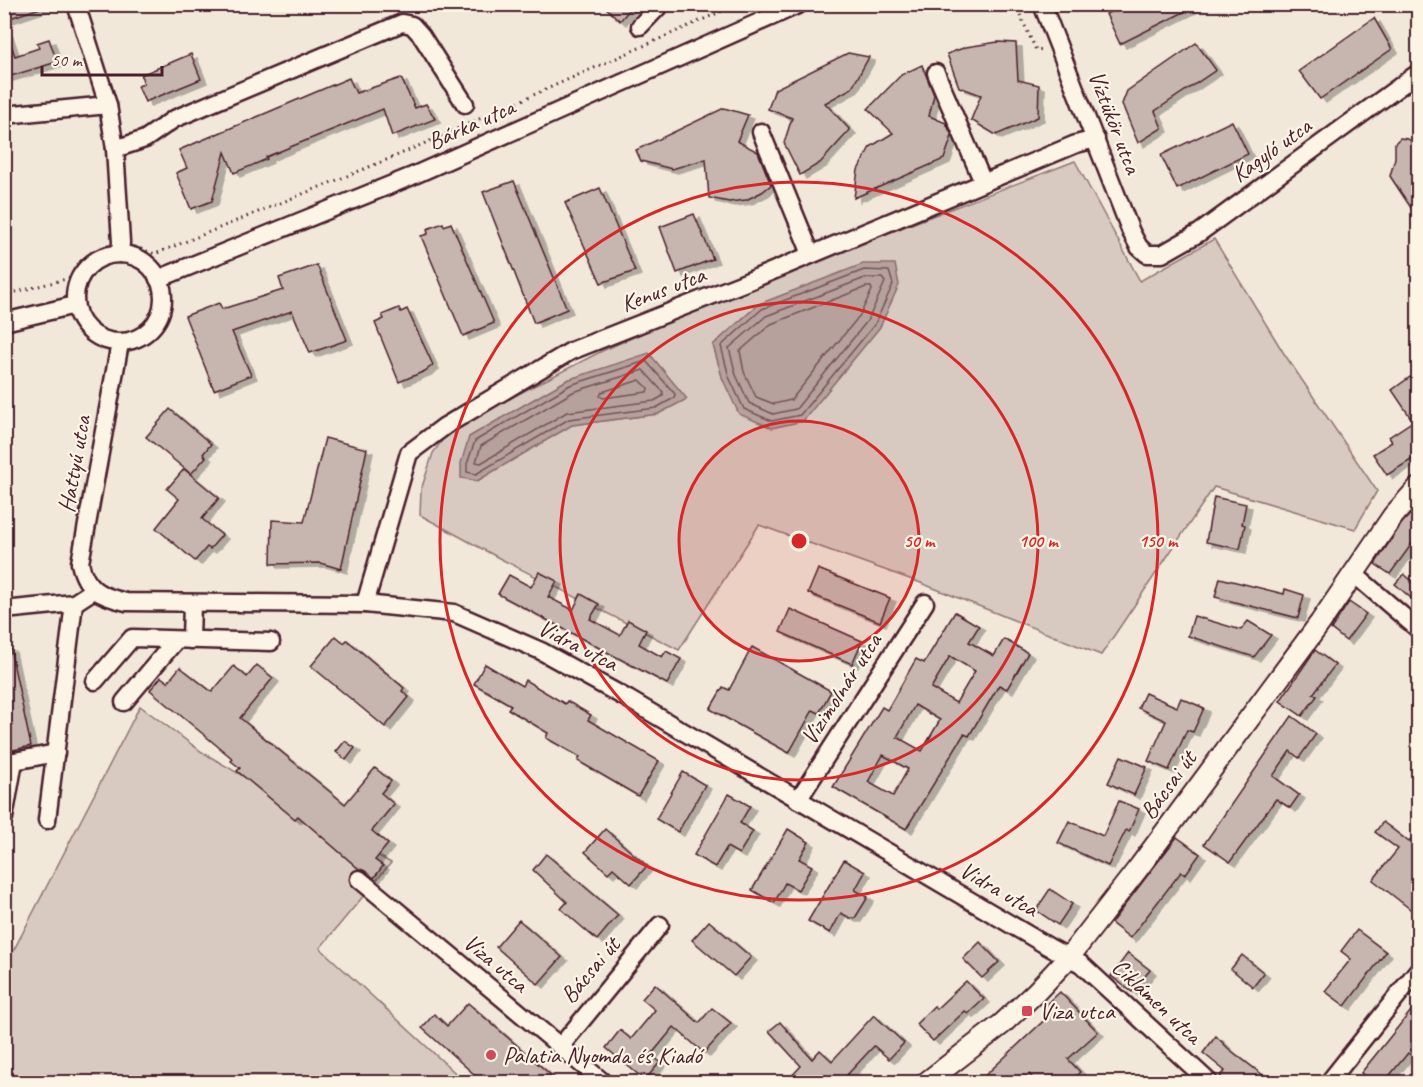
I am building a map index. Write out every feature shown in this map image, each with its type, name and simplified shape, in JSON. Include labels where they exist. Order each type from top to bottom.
[{"type":"main road","name":"Bácsai út","points":[[927,1083],[1002,1024],[1070,956],[1284,672],[1393,516],[1419,488]]},
{"type":"street","points":[[76,4],[108,105],[115,149],[120,254]]},
{"type":"street","points":[[640,26],[661,4]]},
{"type":"street","name":"Bárka utca","points":[[158,279],[410,177],[800,4]]},
{"type":"street","name":"Víztükör utca","points":[[1042,4],[1131,232],[1138,246],[1147,254]]},
{"type":"street","points":[[115,149],[145,139],[174,119],[402,23],[412,26],[421,35],[465,104]]},
{"type":"street","points":[[936,73],[983,182]]},
{"type":"street","name":"Kagyló utca","points":[[1147,254],[1162,254],[1199,233],[1419,73]]},
{"type":"street","points":[[4,115],[108,105]]},
{"type":"street","points":[[761,132],[811,255]]},
{"type":"street","name":"Kenus utca","points":[[365,604],[410,453],[445,426],[571,351],[751,280],[1076,144],[1096,139]]},
{"type":"street","points":[[120,254],[139,259],[150,267],[158,279],[163,298],[159,318],[151,329],[140,337],[120,343],[100,339],[88,330],[79,318],[75,304],[75,291],[88,267],[99,259],[120,254]]},
{"type":"street","points":[[4,322],[75,304]]},
{"type":"street","name":"Hattyú utca","points":[[94,590],[83,577],[80,563],[120,343]]},
{"type":"street","points":[[1354,573],[1419,629]]},
{"type":"street","points":[[4,610],[74,603],[94,590]]},
{"type":"street","name":"Vidra utca","points":[[94,590],[105,597],[126,602],[365,604],[454,614],[541,651],[628,699],[1049,947],[1070,956]]},
{"type":"street","points":[[48,820],[74,603]]},
{"type":"street","points":[[124,702],[184,640],[192,603]]},
{"type":"street","name":"Vizimolnár utca","points":[[798,800],[925,603]]},
{"type":"street","points":[[95,681],[132,638],[271,642]]},
{"type":"street","points":[[4,818],[9,762],[56,753]]},
{"type":"street","name":"Viza utca","points":[[359,879],[603,1083]]},
{"type":"street","name":"Bácsai út","points":[[560,1047],[660,926]]},
{"type":"street","name":"Ciklámen utca","points":[[1070,956],[1209,1083]]},
{"type":"street","points":[[1329,1083],[1419,969]]},
{"type":"path","points":[[155,255],[396,156],[738,4]]},
{"type":"path","points":[[1015,4],[1036,50],[1060,46]]},
{"type":"path","points":[[4,295],[70,278],[84,265]]},
{"type":"shaded area","points":[[1075,161],[1140,281],[1214,239],[1283,352],[1377,491],[1355,529],[1214,487],[1101,655],[921,583],[759,525],[679,650],[420,515],[421,490],[433,453],[450,429],[602,351],[738,291]],"holes":[[[759,304],[723,380],[713,345]],[[649,354],[686,399],[658,414],[572,425],[477,481],[469,437],[567,380]]]},
{"type":"shaded area","points":[[140,706],[202,752],[391,863],[320,948],[465,1082],[5,1082],[4,969]]},
{"type":"water","points":[[863,264],[895,264],[899,285],[880,327],[803,421],[772,428],[739,414],[723,380],[713,345],[759,304]]},
{"type":"water","points":[[649,353],[687,399],[658,414],[572,425],[477,481],[461,478],[461,463],[469,437],[567,380]]},
{"type":"building","points":[[4,4],[42,4],[43,7],[4,20]]},
{"type":"building","points":[[602,4],[634,4],[620,21]]},
{"type":"building","points":[[1125,4],[1200,4],[1120,44],[1106,14]]},
{"type":"building","points":[[1374,18],[1392,49],[1320,99],[1299,71]]},
{"type":"building","points":[[4,33],[7,33],[15,56],[39,48],[37,43],[49,39],[57,62],[4,78]]},
{"type":"building","points":[[998,42],[1016,43],[1018,80],[1039,85],[1038,117],[996,135],[971,120],[981,95],[959,87],[947,54],[966,47]]},
{"type":"building","points":[[1196,43],[1216,70],[1155,111],[1162,128],[1138,143],[1122,104],[1127,91]]},
{"type":"building","points":[[848,53],[869,57],[852,88],[825,103],[850,130],[820,163],[800,175],[784,143],[792,118],[768,109],[775,89]]},
{"type":"building","points":[[191,54],[201,79],[145,102],[138,86],[144,84],[141,75]]},
{"type":"building","points":[[922,65],[934,95],[929,116],[946,123],[952,136],[944,159],[854,198],[858,170],[870,147],[893,133],[868,109],[901,75]]},
{"type":"building","points":[[349,78],[356,93],[401,78],[415,108],[426,104],[435,119],[392,136],[383,109],[266,157],[267,159],[234,173],[225,152],[212,201],[191,209],[176,173],[187,168],[179,150]]},
{"type":"building","points":[[724,108],[748,115],[737,141],[758,152],[771,185],[762,192],[746,200],[729,202],[709,198],[706,159],[672,169],[641,161],[636,150]]},
{"type":"building","points":[[1232,121],[1248,154],[1177,189],[1161,155]]},
{"type":"building","points":[[1400,138],[1408,139],[1419,147],[1419,220],[1390,176],[1395,158],[1395,143]]},
{"type":"building","points":[[514,181],[567,309],[534,323],[483,192]]},
{"type":"building","points":[[600,188],[635,271],[601,283],[565,203]]},
{"type":"building","points":[[694,214],[713,259],[677,273],[660,227]]},
{"type":"building","points":[[443,223],[444,226],[451,223],[494,323],[463,336],[421,236],[428,234],[427,229]]},
{"type":"building","points":[[317,265],[347,340],[310,353],[292,311],[232,332],[251,375],[214,390],[185,316],[219,303],[222,309],[283,290],[279,278]]},
{"type":"building","points":[[399,308],[401,312],[407,309],[433,365],[399,382],[375,323],[384,319],[382,315]]},
{"type":"building","points":[[1410,377],[1419,389],[1419,455],[1387,475],[1373,454],[1392,442],[1389,437],[1413,421],[1392,390]]},
{"type":"building","points":[[170,409],[211,444],[203,454],[206,457],[191,474],[146,437]]},
{"type":"building","points":[[325,438],[367,449],[341,569],[320,563],[271,564],[272,520],[304,522]]},
{"type":"building","points":[[184,469],[219,498],[202,519],[222,535],[195,561],[156,528],[179,499],[167,489]]},
{"type":"building","points":[[1214,497],[1246,504],[1240,549],[1206,542]]},
{"type":"building","points":[[1419,505],[1419,534],[1390,574],[1375,564],[1402,523]]},
{"type":"building","points":[[818,569],[890,598],[880,622],[808,593]]},
{"type":"building","points":[[539,572],[557,581],[548,597],[573,610],[581,594],[599,604],[590,619],[620,635],[628,620],[646,630],[639,644],[662,657],[666,651],[681,659],[667,684],[498,594],[509,575],[531,587]]},
{"type":"building","points":[[1404,574],[1419,587],[1419,605],[1395,584]]},
{"type":"building","points":[[1220,578],[1284,594],[1285,589],[1304,595],[1298,618],[1215,597]]},
{"type":"building","points":[[1349,602],[1366,614],[1346,641],[1331,629]]},
{"type":"building","points":[[790,609],[862,641],[852,664],[780,632]]},
{"type":"building","points":[[955,612],[979,626],[969,642],[994,656],[1004,639],[1028,653],[1007,689],[999,685],[969,736],[964,734],[906,829],[833,787],[882,707],[887,710],[916,659],[924,663]],"holes":[[[950,656],[975,671],[956,703],[931,688]],[[915,705],[940,720],[922,751],[897,737]],[[883,755],[908,769],[893,796],[868,782]]]},
{"type":"building","points":[[1194,616],[1241,630],[1248,621],[1271,635],[1254,657],[1188,636]]},
{"type":"building","points":[[336,636],[344,643],[347,640],[404,688],[402,691],[409,697],[385,727],[311,666]]},
{"type":"building","points":[[752,647],[831,691],[819,713],[813,710],[789,753],[710,709],[723,687],[729,690]]},
{"type":"building","points":[[4,648],[10,648],[31,746],[4,752]]},
{"type":"building","points":[[1315,650],[1335,665],[1313,694],[1317,696],[1302,716],[1280,701]]},
{"type":"building","points":[[485,664],[522,686],[525,680],[565,704],[567,701],[591,715],[588,720],[659,761],[638,796],[578,761],[580,757],[546,738],[548,733],[508,709],[511,705],[474,684]]},
{"type":"building","points":[[257,665],[273,678],[240,718],[345,804],[375,768],[391,781],[381,793],[394,804],[372,831],[388,844],[375,860],[383,866],[374,878],[359,869],[298,816],[295,819],[237,771],[240,768],[231,761],[233,759],[150,690],[161,677],[168,682],[180,667],[212,692],[234,666],[247,677]]},
{"type":"building","points":[[1145,693],[1177,707],[1181,698],[1204,708],[1193,732],[1187,730],[1169,770],[1148,761],[1166,721],[1138,708]]},
{"type":"building","points":[[1292,716],[1316,734],[1299,758],[1290,751],[1273,776],[1299,795],[1290,808],[1276,799],[1230,862],[1204,844]]},
{"type":"building","points":[[345,741],[355,748],[346,760],[336,752]]},
{"type":"building","points":[[1121,756],[1147,767],[1134,795],[1108,783]]},
{"type":"building","points":[[683,772],[705,785],[678,832],[656,819]]},
{"type":"building","points":[[729,794],[750,806],[740,823],[753,831],[739,854],[727,847],[715,867],[694,855]]},
{"type":"building","points":[[1119,801],[1139,809],[1129,832],[1126,830],[1108,866],[1058,843],[1069,821],[1103,836]]},
{"type":"building","points":[[1383,822],[1409,842],[1419,830],[1419,916],[1373,880],[1398,849],[1375,832]]},
{"type":"building","points":[[605,829],[647,866],[631,884],[613,868],[608,873],[585,852]]},
{"type":"building","points":[[788,829],[809,842],[799,859],[812,866],[798,890],[785,883],[774,903],[752,890]]},
{"type":"building","points":[[1177,837],[1200,854],[1185,875],[1181,872],[1130,938],[1111,923]]},
{"type":"building","points":[[546,854],[618,915],[597,940],[561,909],[567,902],[533,870]]},
{"type":"building","points":[[844,860],[865,872],[855,890],[868,897],[855,918],[841,913],[830,933],[808,921]]},
{"type":"building","points":[[1050,889],[1072,904],[1058,925],[1036,910]]},
{"type":"building","points":[[519,920],[562,957],[538,984],[496,947]]},
{"type":"building","points":[[709,921],[751,957],[734,976],[692,940]]},
{"type":"building","points":[[1357,930],[1386,952],[1345,1006],[1325,991],[1351,959],[1341,951]]},
{"type":"building","points":[[980,942],[999,962],[982,978],[963,959]]},
{"type":"building","points":[[1128,953],[1150,970],[1132,992],[1111,976]]},
{"type":"building","points":[[1242,955],[1264,973],[1253,987],[1231,969]]},
{"type":"building","points":[[966,981],[984,999],[968,1014],[965,1011],[933,1041],[916,1024],[934,1006],[936,1009]]},
{"type":"building","points":[[655,984],[699,1023],[712,1008],[731,1023],[704,1053],[674,1027],[651,1055],[660,1062],[645,1080],[606,1048],[620,1030],[631,1039],[655,1010],[642,999]]},
{"type":"building","points":[[1060,992],[1098,1032],[1068,1059],[1080,1072],[1069,1083],[1037,1083],[1029,1074],[1020,1083],[977,1083],[1053,1012],[1046,1005]]},
{"type":"building","points":[[1419,1001],[1419,1061],[1408,1053],[1390,1075],[1399,1083],[1373,1083],[1361,1073]]},
{"type":"building","name":"Palatia Nyomda és Kiadó","points":[[468,1003],[560,1083],[484,1083],[422,1028],[434,1014],[447,1026]]},
{"type":"building","points":[[874,1015],[904,1043],[889,1059],[874,1046],[847,1075],[856,1083],[785,1083],[801,1066],[769,1031],[780,1022],[812,1059],[820,1050],[832,1061]]},
{"type":"building","points":[[1216,1036],[1273,1083],[1228,1083],[1220,1076],[1225,1071],[1203,1053]]},
{"type":"place","name":"Viza utca","points":[[1027,1011]]},
{"type":"place","name":"Palatia Nyomda és Kiadó","points":[[491,1055]]}]
